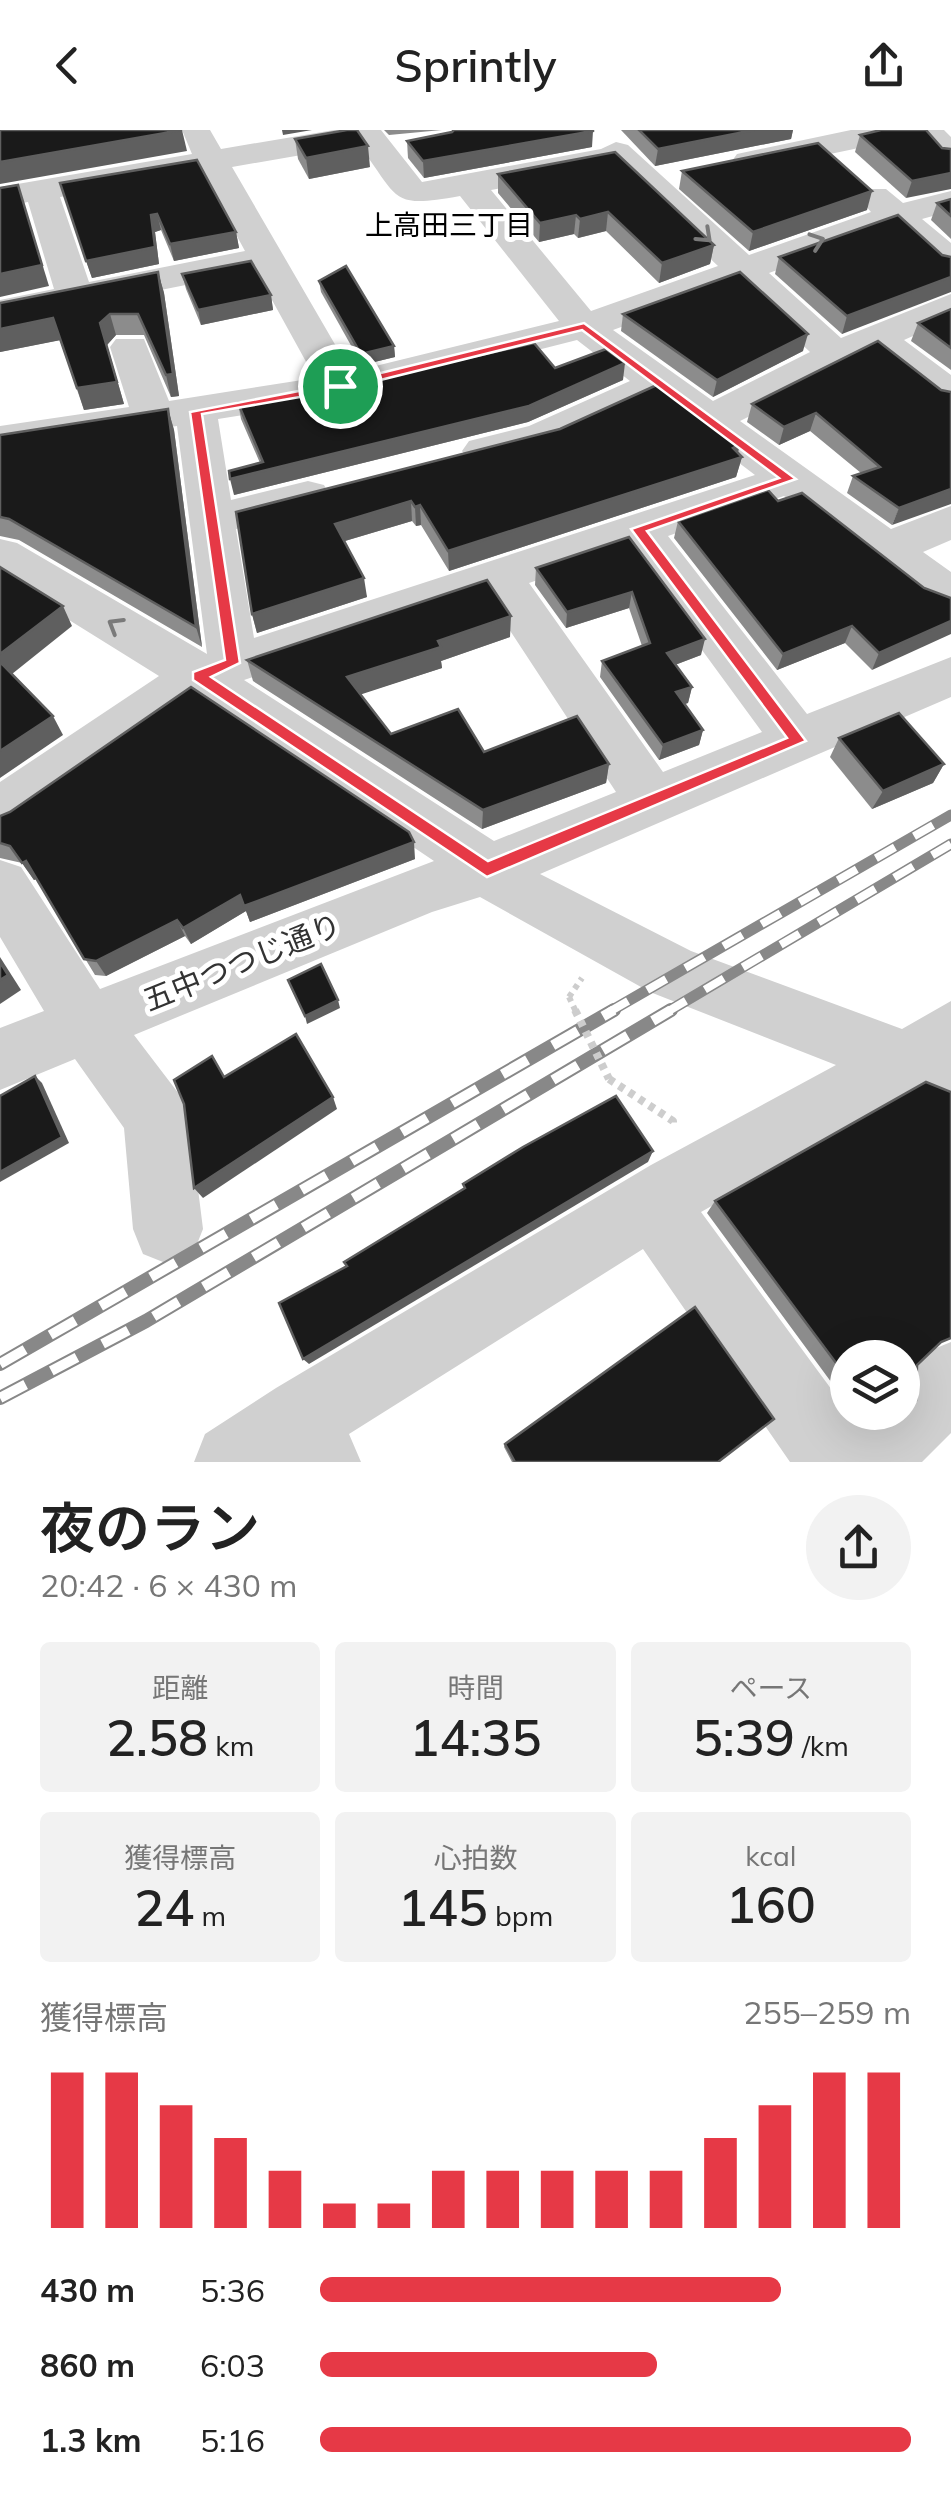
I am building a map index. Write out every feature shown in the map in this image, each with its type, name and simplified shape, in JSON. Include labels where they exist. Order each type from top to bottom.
[{"type":"street","points":[[194,130],[340,386]]},
{"type":"street","points":[[731,156],[812,138],[898,130]]},
{"type":"street","points":[[926,130],[951,154]]},
{"type":"street","points":[[0,197],[367,134],[394,147],[414,194],[468,184],[609,143],[646,182],[836,354]]},
{"type":"street","points":[[812,138],[951,262]]},
{"type":"street","points":[[646,182],[680,175]]},
{"type":"street","points":[[468,184],[584,326],[951,597]]},
{"type":"street","points":[[41,190],[75,296]]},
{"type":"street","points":[[0,437],[175,415],[340,386],[584,326],[895,214],[951,201]]},
{"type":"street","points":[[0,312],[265,258]]},
{"type":"street","points":[[707,420],[836,354],[951,306]]},
{"type":"street","points":[[876,337],[951,395]]},
{"type":"street","points":[[130,347],[175,415],[212,520],[216,669]]},
{"type":"street","points":[[451,460],[543,436],[658,384]]},
{"type":"street","points":[[0,811],[216,669],[789,479]]},
{"type":"street","points":[[212,520],[341,488]]},
{"type":"street","points":[[886,550],[951,522]]},
{"type":"street","points":[[638,529],[798,741]]},
{"type":"street","points":[[0,555],[216,669],[510,887],[672,972],[935,1056]]},
{"type":"street","points":[[498,575],[650,798]]},
{"type":"street","name":"五中つつじ通り","points":[[0,1059],[422,890],[487,870],[650,798],[951,676]]},
{"type":"street","points":[[0,885],[87,1024],[156,1117],[168,1229]]},
{"type":"street","points":[[233,1462],[312,1439],[664,1196],[935,1056]]},
{"type":"street","points":[[664,1196],[837,1462]]},
{"type":"street","points":[[867,1462],[951,1380]]},
{"type":"path","points":[[570,998],[609,1078],[673,1121],[664,1196]]},
{"type":"building","points":[[0,130],[182,130],[0,162]]},
{"type":"building","points":[[357,130],[368,146],[306,158],[295,139]]},
{"type":"building","points":[[454,130],[593,131],[423,161],[407,141]]},
{"type":"building","points":[[639,130],[754,130],[658,149]]},
{"type":"building","points":[[881,130],[926,130],[942,148],[951,149],[951,173],[912,181],[860,135]]},
{"type":"building","points":[[818,143],[872,191],[753,232],[682,171]]},
{"type":"building","points":[[615,152],[714,245],[662,263],[608,212],[540,223],[498,174]]},
{"type":"building","points":[[197,160],[236,232],[170,244],[157,214],[151,215],[155,247],[86,261],[60,183]]},
{"type":"building","points":[[18,185],[42,265],[0,274],[0,188]]},
{"type":"building","points":[[951,199],[951,216],[937,203]]},
{"type":"building","points":[[898,215],[942,255],[951,257],[951,277],[847,316],[779,257]]},
{"type":"building","points":[[251,261],[271,295],[198,310],[182,274]]},
{"type":"building","points":[[346,266],[394,346],[361,354],[319,281]]},
{"type":"building","points":[[158,272],[173,374],[166,375],[138,314],[110,314],[100,323],[117,382],[77,388],[53,318],[0,329],[0,303]]},
{"type":"building","points":[[740,272],[808,334],[717,380],[623,314]]},
{"type":"building","points":[[951,309],[951,348],[918,323]]},
{"type":"building","points":[[878,341],[941,390],[951,392],[951,489],[899,508],[853,476],[880,467],[816,413],[784,427],[752,404]]},
{"type":"building","points":[[534,343],[555,368],[606,349],[625,363],[529,406],[230,479],[229,471],[263,462],[238,403],[339,387]]},
{"type":"building","points":[[659,384],[740,444],[733,448],[742,457],[448,551],[420,505],[415,507],[411,501],[335,524],[364,578],[252,614],[236,512],[560,429]]},
{"type":"building","points":[[168,409],[196,627],[0,517],[0,435]]},
{"type":"building","points":[[768,490],[778,501],[802,493],[924,588],[951,598],[951,621],[879,653],[852,626],[783,654],[678,521]]},
{"type":"building","points":[[629,537],[705,639],[667,653],[692,687],[676,692],[703,730],[663,745],[602,661],[650,643],[632,592],[567,612],[536,568]]},
{"type":"building","points":[[0,567],[63,606],[0,654]]},
{"type":"building","points":[[487,580],[511,616],[438,641],[441,647],[347,677],[391,734],[458,709],[484,752],[577,716],[609,764],[483,810],[247,660]]},
{"type":"building","points":[[0,662],[53,716],[0,751]]},
{"type":"building","points":[[191,687],[409,832],[414,842],[244,906],[240,895],[183,928],[177,920],[96,961],[84,959],[26,861],[22,863],[10,846],[0,843],[0,816]]},
{"type":"building","points":[[899,713],[944,764],[883,791],[839,738]]},
{"type":"building","points":[[0,962],[8,975],[0,980]]},
{"type":"building","points":[[321,964],[338,1000],[305,1016],[288,980]]},
{"type":"building","points":[[296,1034],[333,1097],[194,1188],[184,1104],[174,1080],[212,1056],[224,1077]]},
{"type":"building","points":[[35,1076],[62,1137],[0,1172],[0,1096]]},
{"type":"building","points":[[926,1082],[951,1092],[951,1338],[920,1362],[920,1340],[830,1340],[830,1355],[715,1201]]},
{"type":"building","points":[[616,1096],[653,1151],[303,1359],[279,1303],[347,1266],[344,1262],[465,1188],[463,1184],[523,1147]]},
{"type":"building","points":[[695,1307],[774,1419],[718,1462],[515,1462],[505,1444]]},
{"type":"railway","points":[[609,1012],[951,815]]},
{"type":"railway","points":[[667,1012],[951,844]]},
{"type":"railway","points":[[0,1364],[614,1010]]},
{"type":"railway","points":[[0,1398],[146,1321],[671,1010]]},
{"type":"district","name":"上高田三丁目","points":[[449,224]]},
{"type":"route","points":[[584,326],[789,479],[638,529],[798,741],[650,798],[487,870],[460,848],[198,676],[233,663],[196,412],[340,386],[584,326]]}]
